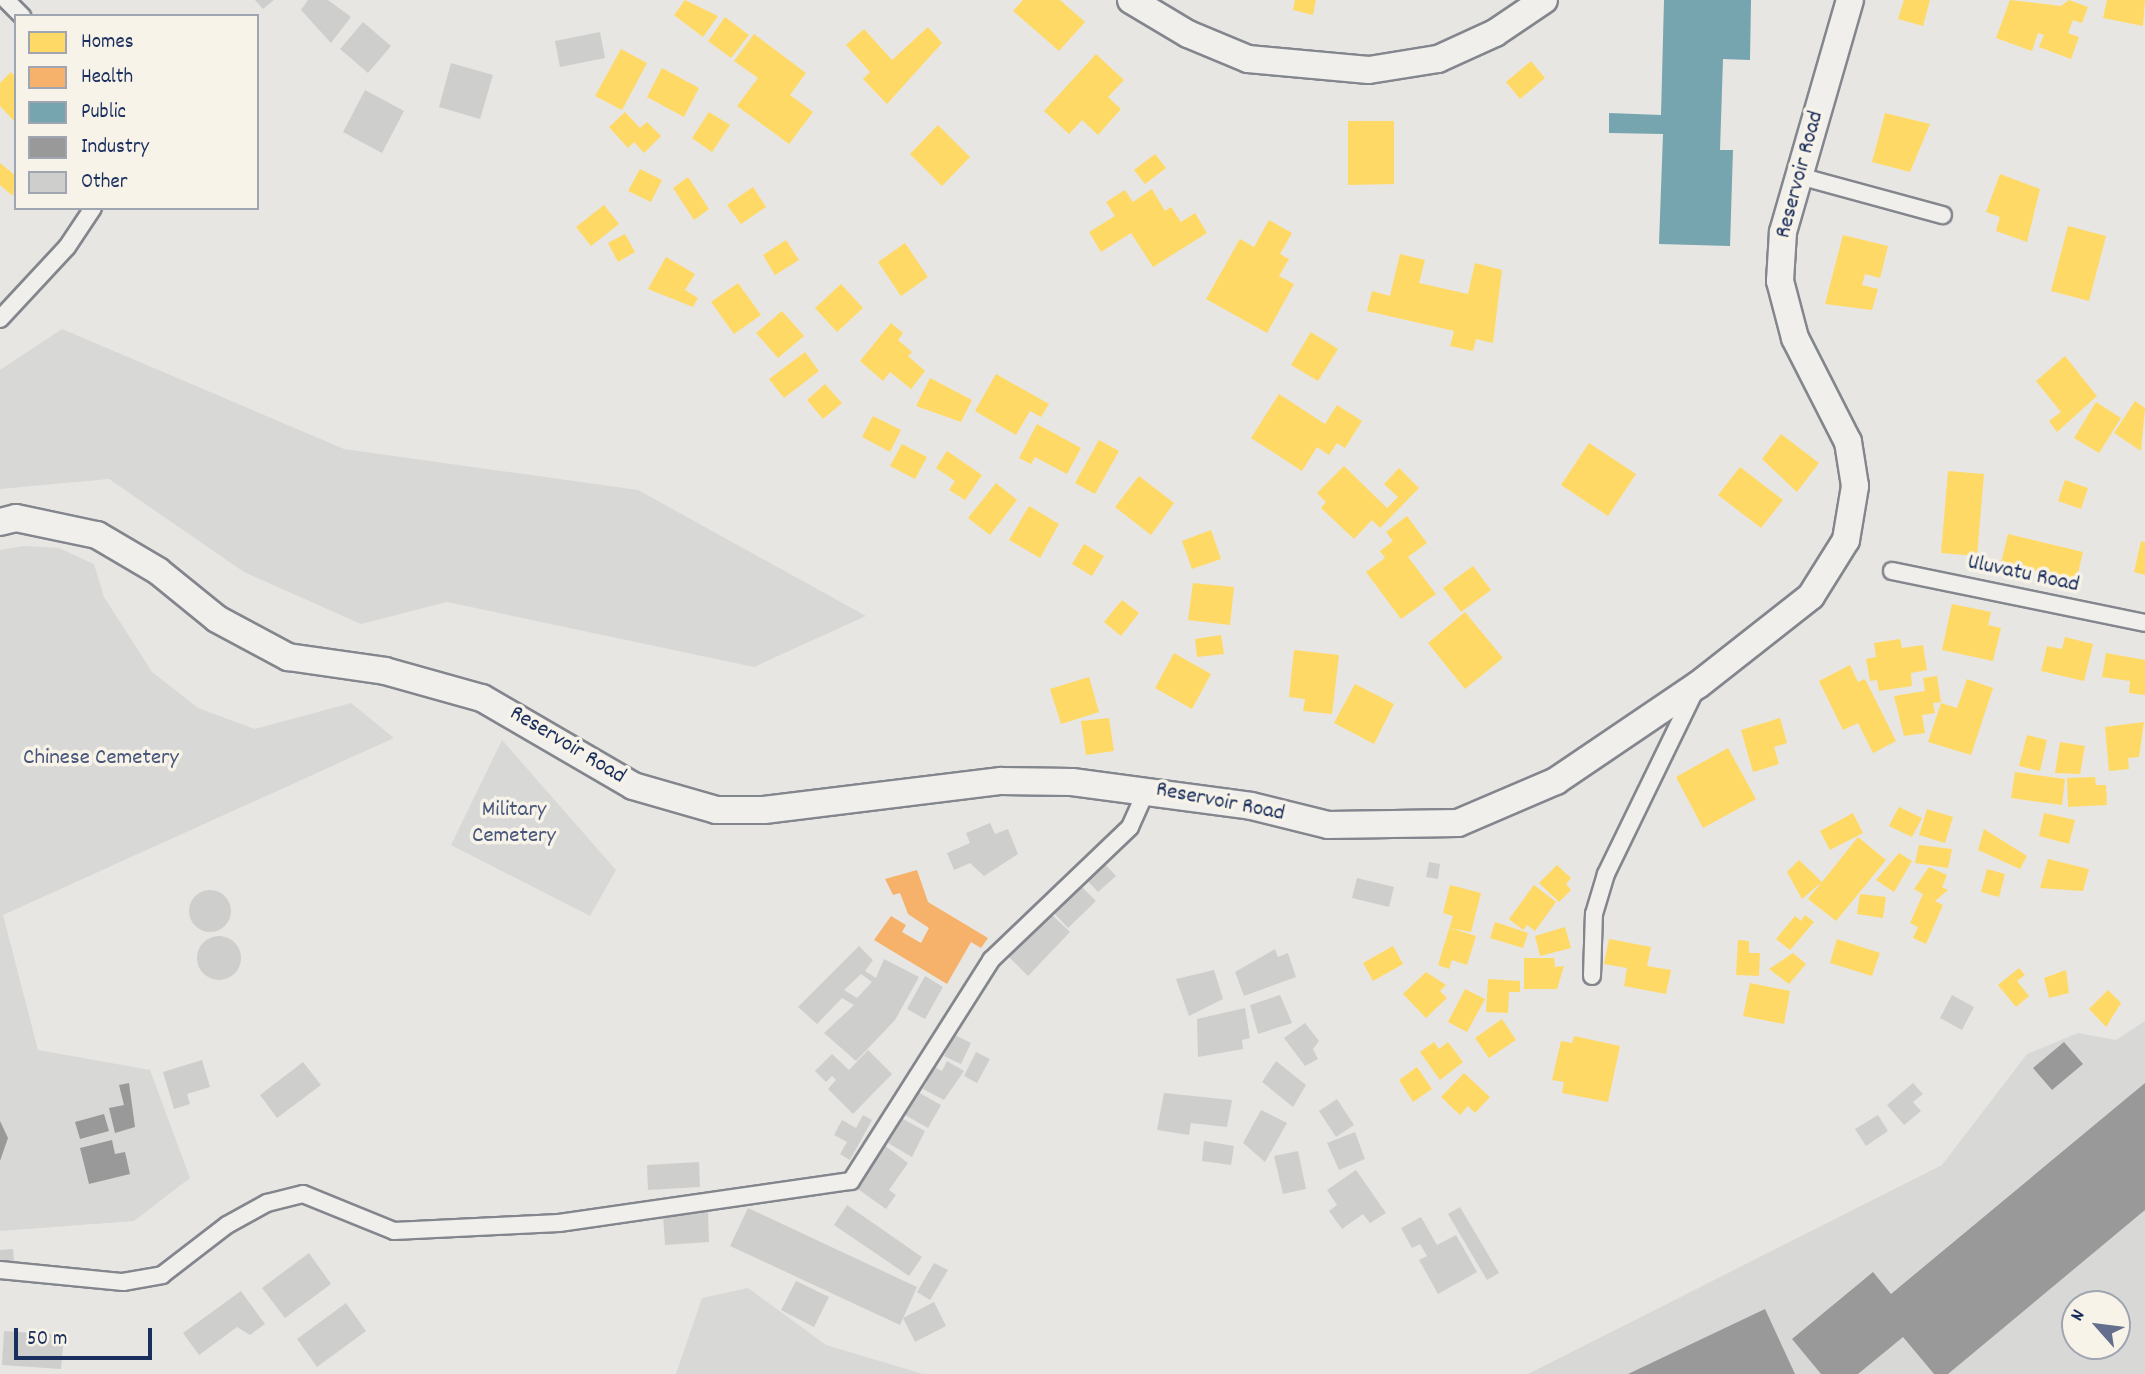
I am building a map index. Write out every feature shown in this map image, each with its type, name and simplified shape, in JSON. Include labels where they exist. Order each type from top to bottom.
[{"type":"main road","points":[[1131,0],[1188,34],[1248,59],[1369,70],[1438,58],[1495,33],[1544,0]]},
{"type":"main road","name":"Reservoir Road","points":[[0,522],[16,518],[97,535],[158,571],[217,619],[288,657],[385,671],[482,698],[589,763],[673,801],[764,810],[1001,781],[1147,789],[1328,825],[1458,823],[1556,781],[1698,685],[1811,596],[1846,540],[1856,485],[1848,442],[1795,338],[1780,281],[1783,232],[1850,0]]},
{"type":"street","points":[[6,0],[20,14]]},
{"type":"street","points":[[1799,176],[1942,215]]},
{"type":"street","points":[[0,319],[67,247],[92,210]]},
{"type":"street","name":"Uluvatu Road","points":[[1892,571],[2145,623]]},
{"type":"street","points":[[1592,976],[1594,914],[1606,874],[1698,685]]},
{"type":"street","points":[[0,1270],[123,1282],[162,1275],[227,1225],[267,1203],[303,1194],[394,1231],[559,1223],[851,1181],[991,960],[1130,827],[1147,789]]},
{"type":"shaded area","points":[[62,329],[344,449],[638,490],[866,616],[754,667],[447,602],[361,624],[244,572],[109,479],[0,489],[0,370]]},
{"type":"shaded area","name":"Chinese Cemetery","points":[[23,546],[59,548],[94,564],[104,597],[152,672],[198,708],[255,729],[351,703],[394,738],[3,915],[38,1050],[150,1070],[190,1178],[134,1221],[0,1231],[0,550]]},
{"type":"shaded area","name":"Military Cemetery","points":[[502,740],[616,870],[590,916],[451,845]]},
{"type":"shaded area","points":[[2145,1021],[2145,1374],[1528,1374],[1942,1165],[2027,1054],[2078,1033],[2116,1040]]},
{"type":"shaded area","points":[[748,1288],[826,1345],[923,1374],[676,1374],[702,1298]]},
{"type":"building: Homes","points":[[685,0],[718,16],[703,37],[674,15]]},
{"type":"building: Homes","points":[[1023,0],[1060,0],[1085,22],[1059,51],[1013,11]]},
{"type":"building: Homes","points":[[1295,0],[1316,0],[1313,15],[1293,10]]},
{"type":"building: Homes","points":[[1904,0],[1930,0],[1923,26],[1898,19]]},
{"type":"building: Homes","points":[[2010,0],[2061,6],[2069,0],[2088,7],[2082,23],[2073,20],[2068,33],[2079,37],[2071,59],[2039,47],[2044,35],[2038,33],[2032,51],[1996,38]]},
{"type":"building: Homes","points":[[2107,0],[2145,0],[2143,26],[2103,18]]},
{"type":"building: Homes","points":[[725,17],[749,35],[731,58],[708,41]]},
{"type":"building: Homes","points":[[928,27],[942,43],[887,104],[863,79],[870,72],[846,45],[864,29],[892,60]]},
{"type":"building: Homes","points":[[754,34],[806,73],[790,95],[813,112],[789,144],[737,106],[758,78],[734,61]]},
{"type":"building: Homes","points":[[621,49],[647,63],[622,110],[595,96]]},
{"type":"building: Homes","points":[[1096,54],[1124,80],[1108,97],[1121,109],[1098,135],[1082,120],[1069,134],[1044,111]]},
{"type":"building: Homes","points":[[1531,61],[1545,78],[1520,99],[1506,82]]},
{"type":"building: Homes","points":[[662,68],[699,88],[684,117],[647,97]]},
{"type":"building: Homes","points":[[11,72],[14,75],[14,121],[0,106],[0,83]]},
{"type":"building: Homes","points":[[625,112],[640,128],[647,122],[661,136],[644,153],[634,142],[628,148],[609,127]]},
{"type":"building: Homes","points":[[709,112],[730,125],[712,152],[692,138]]},
{"type":"building: Homes","points":[[1885,113],[1930,124],[1910,172],[1872,162]]},
{"type":"building: Homes","points":[[1348,121],[1394,121],[1394,184],[1348,185]]},
{"type":"building: Homes","points":[[938,125],[970,157],[942,186],[910,154]]},
{"type":"building: Homes","points":[[1155,154],[1166,168],[1145,184],[1134,170]]},
{"type":"building: Homes","points":[[0,163],[14,174],[13,196],[0,185]]},
{"type":"building: Homes","points":[[640,169],[662,180],[651,202],[628,191]]},
{"type":"building: Homes","points":[[2000,174],[2040,189],[2027,242],[1996,231],[2000,217],[1986,212]]},
{"type":"building: Homes","points":[[688,177],[709,209],[694,220],[673,188]]},
{"type":"building: Homes","points":[[753,187],[766,207],[741,224],[727,205]]},
{"type":"building: Homes","points":[[1152,189],[1165,211],[1171,207],[1181,222],[1195,213],[1207,233],[1153,267],[1131,233],[1101,252],[1089,232],[1115,216],[1106,202],[1125,190],[1133,202]]},
{"type":"building: Homes","points":[[604,205],[619,224],[591,246],[576,227]]},
{"type":"building: Homes","points":[[1269,220],[1292,233],[1280,254],[1289,259],[1279,276],[1294,284],[1267,333],[1206,299],[1240,239],[1254,247]]},
{"type":"building: Homes","points":[[2068,226],[2106,236],[2089,301],[2051,291]]},
{"type":"building: Homes","points":[[625,234],[635,252],[618,262],[608,243]]},
{"type":"building: Homes","points":[[1843,235],[1888,246],[1880,278],[1865,274],[1862,285],[1878,289],[1872,310],[1825,304]]},
{"type":"building: Homes","points":[[786,240],[799,260],[775,275],[763,255]]},
{"type":"building: Homes","points":[[905,243],[928,277],[901,296],[878,262]]},
{"type":"building: Homes","points":[[1400,254],[1425,260],[1419,283],[1468,294],[1475,263],[1502,270],[1493,343],[1476,339],[1473,351],[1450,346],[1454,331],[1367,311],[1372,291],[1390,296]]},
{"type":"building: Homes","points":[[666,257],[695,274],[685,290],[698,298],[693,307],[648,289]]},
{"type":"building: Homes","points":[[738,283],[761,315],[734,334],[711,302]]},
{"type":"building: Homes","points":[[841,284],[863,308],[837,332],[815,308]]},
{"type":"building: Homes","points":[[782,311],[804,336],[778,358],[756,333]]},
{"type":"building: Homes","points":[[891,323],[903,333],[898,340],[912,352],[908,356],[925,371],[911,389],[890,372],[883,381],[860,361]]},
{"type":"building: Homes","points":[[1311,332],[1338,349],[1318,381],[1291,365]]},
{"type":"building: Homes","points":[[805,352],[819,371],[784,398],[769,379]]},
{"type":"building: Homes","points":[[2065,356],[2097,396],[2057,432],[2049,421],[2061,412],[2036,381]]},
{"type":"building: Homes","points":[[996,374],[1049,404],[1041,417],[1030,411],[1016,435],[975,411]]},
{"type":"building: Homes","points":[[930,378],[972,400],[961,422],[916,406]]},
{"type":"building: Homes","points":[[825,384],[842,403],[823,419],[807,400]]},
{"type":"building: Homes","points":[[1279,394],[1325,424],[1337,405],[1362,421],[1345,448],[1337,443],[1329,455],[1317,447],[1302,471],[1251,438]]},
{"type":"building: Homes","points":[[2135,401],[2145,408],[2141,451],[2114,433]]},
{"type":"building: Homes","points":[[2096,402],[2121,418],[2099,453],[2074,438]]},
{"type":"building: Homes","points":[[873,416],[901,430],[890,452],[862,437]]},
{"type":"building: Homes","points":[[1037,424],[1081,448],[1067,474],[1035,457],[1031,464],[1019,458]]},
{"type":"building: Homes","points":[[1781,434],[1819,463],[1797,492],[1762,459]]},
{"type":"building: Homes","points":[[1099,440],[1119,451],[1095,494],[1075,483]]},
{"type":"building: Homes","points":[[1589,443],[1636,474],[1608,516],[1561,485]]},
{"type":"building: Homes","points":[[902,444],[927,457],[915,479],[890,466]]},
{"type":"building: Homes","points":[[947,451],[982,475],[965,500],[949,490],[955,481],[936,468]]},
{"type":"building: Homes","points":[[1344,466],[1387,508],[1398,497],[1384,484],[1399,468],[1419,488],[1380,528],[1372,520],[1354,539],[1321,508],[1326,502],[1317,493]]},
{"type":"building: Homes","points":[[1740,467],[1783,500],[1761,528],[1718,495]]},
{"type":"building: Homes","points":[[1948,471],[1984,474],[1977,556],[1941,553]]},
{"type":"building: Homes","points":[[1139,476],[1174,503],[1151,535],[1115,507]]},
{"type":"building: Homes","points":[[2065,480],[2088,488],[2081,509],[2058,501]]},
{"type":"building: Homes","points":[[996,483],[1017,500],[990,535],[968,518]]},
{"type":"building: Homes","points":[[1029,506],[1059,524],[1040,558],[1009,540]]},
{"type":"building: Homes","points":[[1407,516],[1427,543],[1408,557],[1436,594],[1401,619],[1366,572],[1385,558],[1380,551],[1393,541],[1386,532]]},
{"type":"building: Homes","points":[[1211,530],[1221,559],[1192,569],[1182,541]]},
{"type":"building: Homes","points":[[2008,534],[2083,552],[2076,581],[2001,563]]},
{"type":"building: Homes","points":[[2141,541],[2145,542],[2145,575],[2134,572]]},
{"type":"building: Homes","points":[[1084,544],[1104,556],[1092,576],[1072,564]]},
{"type":"building: Homes","points":[[1473,566],[1491,590],[1461,612],[1443,588]]},
{"type":"building: Homes","points":[[1193,583],[1234,587],[1230,625],[1188,620]]},
{"type":"building: Homes","points":[[1122,600],[1139,613],[1121,636],[1104,622]]},
{"type":"building: Homes","points":[[1952,604],[1991,612],[1988,625],[2001,628],[1993,661],[1942,650]]},
{"type":"building: Homes","points":[[1465,612],[1503,658],[1465,689],[1428,643]]},
{"type":"building: Homes","points":[[1221,635],[1224,654],[1197,657],[1195,639]]},
{"type":"building: Homes","points":[[2065,637],[2093,644],[2084,681],[2041,671],[2047,646],[2062,649]]},
{"type":"building: Homes","points":[[1900,639],[1902,648],[1923,645],[1927,670],[1911,673],[1912,686],[1879,691],[1877,680],[1870,681],[1866,659],[1876,657],[1874,643]]},
{"type":"building: Homes","points":[[1294,650],[1339,655],[1332,714],[1303,711],[1305,699],[1289,697]]},
{"type":"building: Homes","points":[[1174,653],[1211,674],[1192,709],[1155,688]]},
{"type":"building: Homes","points":[[2106,653],[2145,660],[2145,695],[2129,693],[2130,681],[2102,677]]},
{"type":"building: Homes","points":[[1850,665],[1858,682],[1865,679],[1896,741],[1873,753],[1858,723],[1843,730],[1819,681]]},
{"type":"building: Homes","points":[[1937,676],[1941,702],[1933,703],[1935,713],[1922,715],[1925,733],[1904,736],[1894,696],[1925,691],[1923,678]]},
{"type":"building: Homes","points":[[1089,677],[1099,712],[1061,724],[1050,689]]},
{"type":"building: Homes","points":[[1967,679],[1993,688],[1971,755],[1928,742],[1941,703],[1957,708]]},
{"type":"building: Homes","points":[[1355,684],[1394,704],[1374,744],[1334,723]]},
{"type":"building: Homes","points":[[1109,718],[1114,751],[1086,755],[1081,721]]},
{"type":"building: Homes","points":[[1780,718],[1787,743],[1774,747],[1779,764],[1753,772],[1741,730]]},
{"type":"building: Homes","points":[[2144,722],[2139,757],[2128,758],[2129,769],[2109,771],[2105,727]]},
{"type":"building: Homes","points":[[2027,735],[2047,740],[2040,771],[2019,766]]},
{"type":"building: Homes","points":[[2060,742],[2085,746],[2080,774],[2055,773]]},
{"type":"building: Homes","points":[[1728,748],[1756,799],[1703,828],[1676,777]]},
{"type":"building: Homes","points":[[2015,772],[2065,779],[2062,805],[2011,798]]},
{"type":"building: Homes","points":[[2095,777],[2096,785],[2106,785],[2107,805],[2068,807],[2067,778]]},
{"type":"building: Homes","points":[[1899,807],[1922,818],[1912,837],[1889,826]]},
{"type":"building: Homes","points":[[1927,809],[1953,817],[1945,843],[1919,835]]},
{"type":"building: Homes","points":[[1853,813],[1863,833],[1830,850],[1820,831]]},
{"type":"building: Homes","points":[[2044,813],[2075,820],[2069,844],[2039,836]]},
{"type":"building: Homes","points":[[1984,829],[2027,856],[2020,869],[1978,850]]},
{"type":"building: Homes","points":[[1858,837],[1886,860],[1836,921],[1808,899]]},
{"type":"building: Homes","points":[[1919,845],[1952,849],[1948,868],[1915,863]]},
{"type":"building: Homes","points":[[1899,853],[1912,861],[1894,892],[1876,880]]},
{"type":"building: Homes","points":[[2048,859],[2089,869],[2083,891],[2040,888]]},
{"type":"building: Homes","points":[[1799,860],[1822,882],[1802,899],[1787,872]]},
{"type":"building: Homes","points":[[1557,865],[1571,878],[1566,884],[1571,890],[1559,902],[1539,883]]},
{"type":"building: Homes","points":[[1929,867],[1947,875],[1942,887],[1948,890],[1935,901],[1943,905],[1926,944],[1913,938],[1918,927],[1910,923],[1923,894],[1914,889]]},
{"type":"building: Homes","points":[[1987,869],[2005,874],[1999,897],[1981,892]]},
{"type":"building: Homes","points":[[1450,885],[1481,893],[1471,932],[1450,928],[1476,936],[1467,965],[1452,960],[1449,969],[1438,965],[1453,916],[1443,913]]},
{"type":"building: Homes","points":[[1534,885],[1556,902],[1535,931],[1527,925],[1523,930],[1509,919]]},
{"type":"building: Homes","points":[[1860,894],[1886,897],[1883,918],[1857,914]]},
{"type":"building: Homes","points":[[1805,915],[1814,922],[1790,950],[1776,939],[1795,916],[1801,921]]},
{"type":"building: Homes","points":[[1495,922],[1528,933],[1523,948],[1490,938]]},
{"type":"building: Homes","points":[[1565,927],[1571,948],[1540,956],[1535,936]]},
{"type":"building: Homes","points":[[1609,939],[1651,947],[1647,966],[1671,970],[1666,994],[1624,986],[1627,968],[1604,964]]},
{"type":"building: Homes","points":[[1837,939],[1880,953],[1872,976],[1830,963]]},
{"type":"building: Homes","points":[[1738,940],[1749,941],[1749,953],[1760,953],[1759,976],[1736,975]]},
{"type":"building: Homes","points":[[1393,946],[1403,964],[1373,981],[1363,963]]},
{"type":"building: Homes","points":[[1793,953],[1806,964],[1789,984],[1769,969]]},
{"type":"building: Homes","points":[[1524,958],[1554,958],[1555,967],[1564,966],[1557,989],[1524,989]]},
{"type":"building: Homes","points":[[2019,968],[2025,975],[2017,981],[2029,996],[2016,1007],[1998,985]]},
{"type":"building: Homes","points":[[2066,970],[2069,993],[2049,998],[2044,978]]},
{"type":"building: Homes","points":[[1426,972],[1446,985],[1440,991],[1447,998],[1426,1018],[1403,994]]},
{"type":"building: Homes","points":[[1488,979],[1520,981],[1520,992],[1509,992],[1508,1013],[1486,1012]]},
{"type":"building: Homes","points":[[1750,983],[1790,991],[1784,1024],[1743,1016]]},
{"type":"building: Homes","points":[[1465,989],[1485,999],[1467,1032],[1448,1022]]},
{"type":"building: Homes","points":[[2108,990],[2121,1003],[2106,1027],[2089,1009]]},
{"type":"building: Homes","points":[[1502,1019],[1516,1040],[1489,1058],[1475,1038]]},
{"type":"building: Homes","points":[[1574,1036],[1620,1046],[1608,1102],[1562,1093],[1564,1082],[1552,1080],[1561,1041],[1572,1043]]},
{"type":"building: Homes","points":[[1434,1042],[1439,1049],[1448,1042],[1463,1062],[1440,1080],[1420,1052]]},
{"type":"building: Homes","points":[[1417,1067],[1432,1089],[1413,1102],[1399,1080]]},
{"type":"building: Homes","points":[[1464,1073],[1490,1097],[1475,1113],[1468,1106],[1460,1115],[1441,1097]]},
{"type":"building: Health","points":[[917,870],[928,902],[988,938],[981,948],[971,942],[947,984],[874,940],[891,916],[906,925],[902,932],[921,943],[929,928],[908,914],[900,893],[893,895],[885,879]]},
{"type":"building: Public","points":[[1664,0],[1751,0],[1750,60],[1723,59],[1720,150],[1733,150],[1730,246],[1659,244],[1663,134],[1609,133],[1609,113],[1661,115]]},
{"type":"building: Industry","points":[[2064,1042],[2083,1064],[2052,1090],[2033,1068]]},
{"type":"building: Industry","points":[[129,1083],[135,1127],[115,1133],[109,1108],[124,1105],[119,1085]]},
{"type":"building: Industry","points":[[2145,1083],[2145,1210],[1948,1374],[1934,1374],[1903,1337],[1858,1374],[1821,1374],[1792,1339],[1873,1272],[1891,1294]]},
{"type":"building: Industry","points":[[104,1114],[109,1131],[80,1139],[75,1122]]},
{"type":"building: Industry","points":[[0,1121],[8,1138],[0,1161]]},
{"type":"building: Industry","points":[[112,1140],[115,1154],[125,1152],[130,1174],[89,1184],[80,1148]]},
{"type":"building: Industry","points":[[1765,1309],[1795,1374],[1628,1374]]},
{"type":"building: Other","points":[[255,0],[274,0],[263,9]]},
{"type":"building: Other","points":[[308,0],[328,0],[351,17],[331,43],[301,10]]},
{"type":"building: Other","points":[[363,22],[391,46],[368,73],[340,49]]},
{"type":"building: Other","points":[[600,32],[605,58],[560,67],[555,41]]},
{"type":"building: Other","points":[[451,63],[493,75],[480,119],[439,107]]},
{"type":"building: Other","points":[[365,90],[404,111],[382,153],[343,132]]},
{"type":"building: Other","points":[[990,823],[995,834],[1008,829],[1018,854],[984,876],[970,863],[954,870],[947,853],[970,843],[966,833]]},
{"type":"building: Other","points":[[1103,862],[1116,876],[1098,892],[1085,878]]},
{"type":"building: Other","points":[[1429,862],[1440,864],[1438,879],[1426,877]]},
{"type":"building: Other","points":[[1357,878],[1394,887],[1389,907],[1352,898]]},
{"type":"building: Other","points":[[1079,884],[1096,901],[1068,928],[1052,911]]},
{"type":"building: Other","points":[[210,890],[225,896],[231,911],[225,926],[210,932],[195,926],[189,911],[195,896]]},
{"type":"building: Other","points":[[1048,911],[1070,932],[1028,976],[1006,954]]},
{"type":"building: Other","points":[[219,936],[234,943],[241,958],[234,973],[219,980],[204,973],[197,958],[204,943]]},
{"type":"building: Other","points":[[859,946],[873,960],[865,971],[876,978],[884,959],[919,977],[895,1020],[856,1061],[824,1033],[854,1005],[842,998],[817,1024],[798,1007]],"holes":[[[861,974],[872,982],[857,998],[844,990]]]},
{"type":"building: Other","points":[[1275,949],[1278,957],[1288,953],[1296,977],[1244,996],[1235,972]]},
{"type":"building: Other","points":[[1214,970],[1223,999],[1189,1016],[1176,979]]},
{"type":"building: Other","points":[[925,976],[943,987],[925,1019],[907,1009]]},
{"type":"building: Other","points":[[1280,995],[1292,1023],[1258,1034],[1250,1005]]},
{"type":"building: Other","points":[[1952,995],[1974,1007],[1962,1030],[1940,1018]]},
{"type":"building: Other","points":[[1245,1008],[1250,1038],[1242,1040],[1243,1049],[1198,1057],[1197,1019]]},
{"type":"building: Other","points":[[1305,1023],[1319,1041],[1313,1049],[1318,1059],[1305,1066],[1284,1038]]},
{"type":"building: Other","points":[[955,1035],[971,1043],[961,1064],[944,1056]]},
{"type":"building: Other","points":[[868,1050],[892,1074],[853,1114],[828,1089],[836,1080],[832,1076],[826,1082],[815,1071],[832,1054],[849,1070]]},
{"type":"building: Other","points":[[976,1052],[990,1059],[977,1083],[964,1076]]},
{"type":"building: Other","points":[[202,1060],[210,1087],[187,1094],[190,1104],[174,1109],[163,1072]]},
{"type":"building: Other","points":[[947,1061],[964,1071],[944,1100],[923,1089],[935,1067],[942,1071]]},
{"type":"building: Other","points":[[1276,1061],[1306,1085],[1293,1107],[1262,1082]]},
{"type":"building: Other","points":[[303,1062],[321,1085],[277,1118],[260,1095]]},
{"type":"building: Other","points":[[1913,1083],[1923,1094],[1913,1102],[1921,1111],[1904,1125],[1887,1105]]},
{"type":"building: Other","points":[[918,1092],[941,1105],[928,1128],[905,1115]]},
{"type":"building: Other","points":[[1164,1093],[1232,1100],[1227,1127],[1191,1123],[1189,1135],[1157,1130]]},
{"type":"building: Other","points":[[1337,1099],[1354,1125],[1336,1137],[1319,1111]]},
{"type":"building: Other","points":[[1261,1110],[1287,1123],[1265,1162],[1243,1143]]},
{"type":"building: Other","points":[[863,1115],[872,1120],[850,1160],[840,1154],[847,1142],[834,1135],[842,1120],[856,1128]]},
{"type":"building: Other","points":[[1878,1115],[1888,1131],[1866,1146],[1855,1129]]},
{"type":"building: Other","points":[[901,1118],[925,1131],[912,1157],[888,1143]]},
{"type":"building: Other","points":[[1355,1132],[1365,1159],[1339,1170],[1327,1143]]},
{"type":"building: Other","points":[[1204,1141],[1234,1146],[1231,1165],[1202,1161]]},
{"type":"building: Other","points":[[884,1145],[908,1163],[889,1190],[896,1195],[886,1209],[855,1187]]},
{"type":"building: Other","points":[[1298,1151],[1306,1189],[1283,1194],[1274,1156]]},
{"type":"building: Other","points":[[699,1162],[700,1187],[648,1190],[647,1165]]},
{"type":"building: Other","points":[[1356,1170],[1386,1213],[1370,1223],[1363,1214],[1342,1229],[1329,1211],[1337,1205],[1327,1190]]},
{"type":"building: Other","points":[[847,1205],[922,1257],[909,1276],[834,1225]]},
{"type":"building: Other","points":[[1460,1207],[1499,1273],[1487,1280],[1448,1214]]},
{"type":"building: Other","points":[[748,1208],[917,1287],[900,1325],[730,1246]]},
{"type":"building: Other","points":[[708,1211],[709,1242],[665,1245],[663,1214]]},
{"type":"building: Other","points":[[1421,1217],[1437,1245],[1456,1235],[1477,1272],[1438,1294],[1419,1260],[1427,1256],[1420,1244],[1412,1248],[1401,1228]]},
{"type":"building: Other","points":[[13,1249],[14,1262],[0,1263],[0,1250]]},
{"type":"building: Other","points":[[309,1253],[331,1284],[285,1318],[262,1288]]},
{"type":"building: Other","points":[[934,1263],[948,1270],[930,1300],[917,1292]]},
{"type":"building: Other","points":[[796,1281],[829,1297],[814,1327],[781,1310]]},
{"type":"building: Other","points":[[241,1291],[265,1324],[250,1335],[237,1327],[199,1355],[183,1333]]},
{"type":"building: Other","points":[[934,1302],[946,1326],[915,1342],[903,1318]]},
{"type":"building: Other","points":[[346,1303],[366,1331],[317,1367],[297,1339]]},
{"type":"building: Other","points":[[4,1331],[64,1335],[61,1369],[2,1365]]}]
